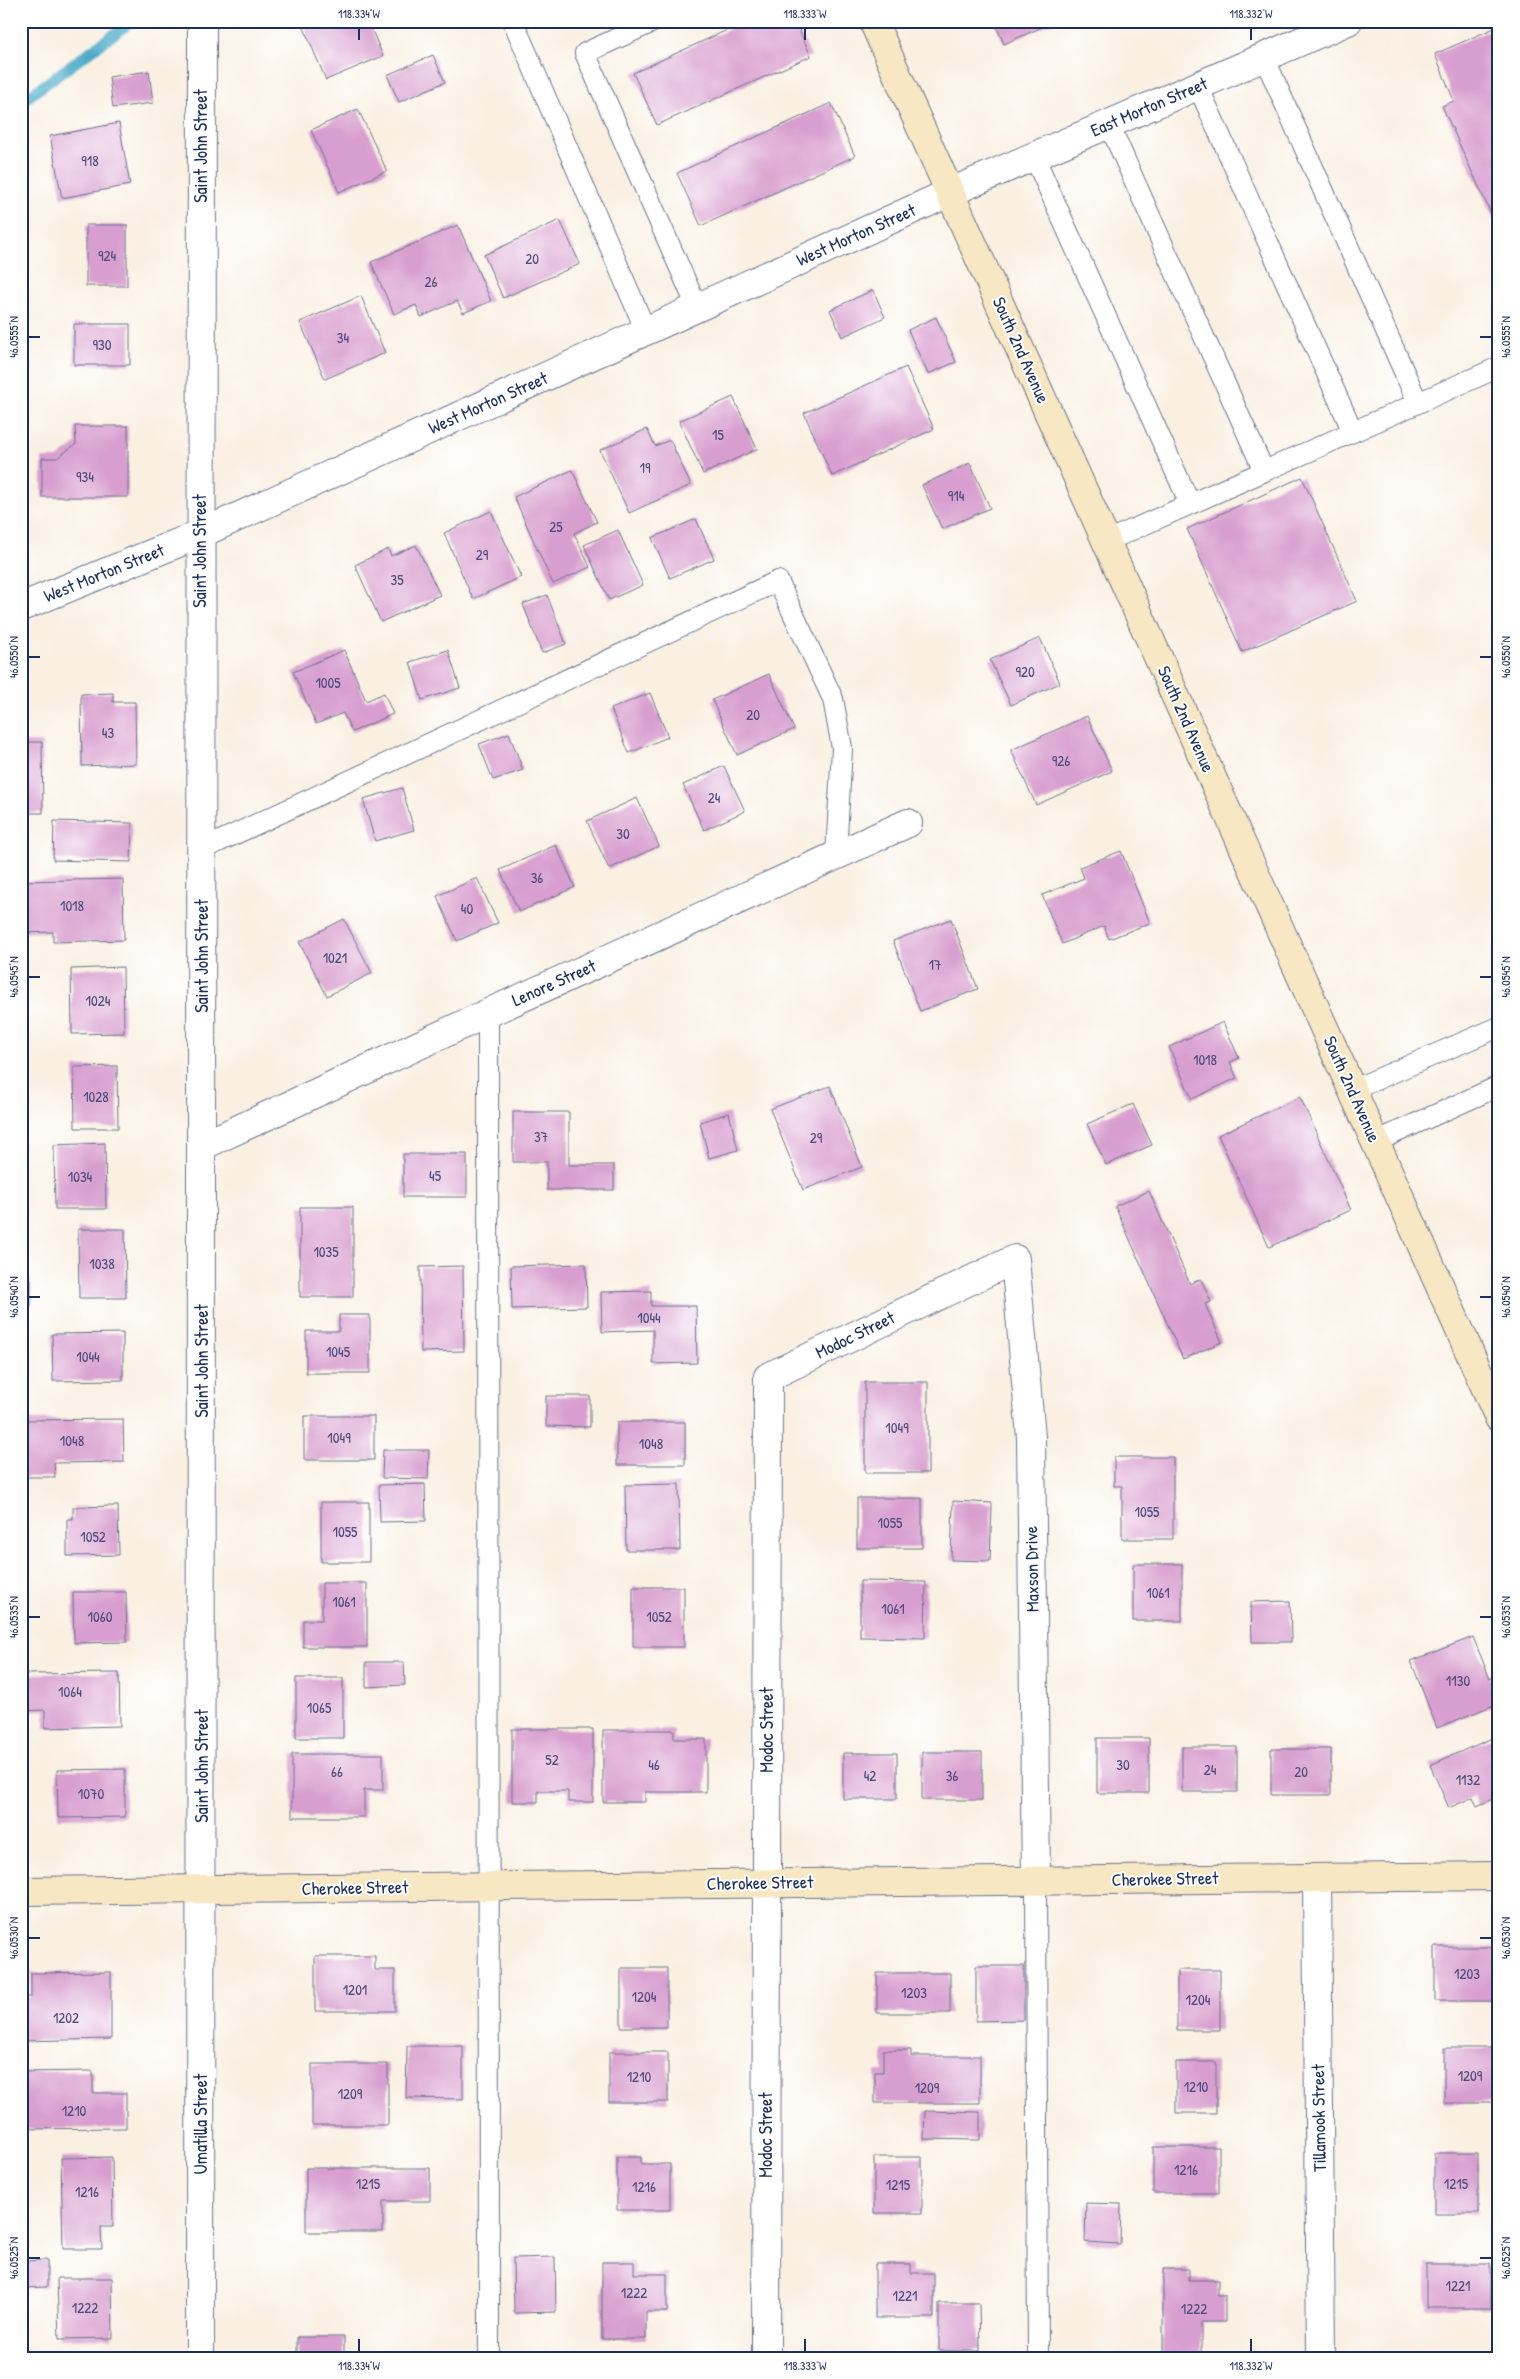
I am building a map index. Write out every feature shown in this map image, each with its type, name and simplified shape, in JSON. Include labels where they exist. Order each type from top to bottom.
[{"type":"main road","name":"South 2nd Avenue","points":[[873,21],[1499,1418]]},
{"type":"main road","name":"Cherokee Street","points":[[21,1891],[1499,1876]]},
{"type":"street","name":"Saint John Street","points":[[202,21],[200,534],[202,850],[202,1890]]},
{"type":"street","name":"East Morton Street","points":[[951,192],[1348,21]]},
{"type":"street","name":"West Morton Street","points":[[21,607],[200,534],[951,192]]},
{"type":"street","name":"Lenore Street","points":[[202,1146],[488,1013],[908,823]]},
{"type":"street","name":"Maxson Drive","points":[[1015,1259],[1031,1437],[1036,1881]]},
{"type":"street","name":"Modoc Street","points":[[766,2358],[768,1377],[1015,1259]]},
{"type":"street","name":"Tillamook Street","points":[[1317,1878],[1322,2358]]},
{"type":"street","name":"Umatilla Street","points":[[200,2358],[202,1890]]},
{"type":"lane","points":[[513,21],[646,331]]},
{"type":"lane","points":[[655,21],[585,53],[697,307]]},
{"type":"lane","points":[[1264,57],[1418,402]]},
{"type":"lane","points":[[1198,86],[1353,432]]},
{"type":"lane","points":[[1109,124],[1264,471]]},
{"type":"lane","points":[[1034,156],[1190,504]]},
{"type":"lane","points":[[1107,541],[1499,367]]},
{"type":"lane","points":[[202,850],[778,581],[833,699],[842,748],[836,855]]},
{"type":"lane","points":[[488,1013],[489,2358]]},
{"type":"lane","points":[[1352,1090],[1499,1026]]},
{"type":"lane","points":[[1376,1142],[1499,1086]]},
{"type":"lane","points":[[1036,1881],[1038,2358]]},
{"type":"building","points":[[301,21],[368,21],[383,56],[326,80]]},
{"type":"building","points":[[747,21],[795,21],[811,56],[657,125],[633,73]]},
{"type":"building","points":[[994,21],[1056,21],[1004,44]]},
{"type":"building","points":[[1499,26],[1499,231],[1442,106],[1454,101],[1435,54]]},
{"type":"building","points":[[433,55],[445,82],[399,102],[387,75]]},
{"type":"building","points":[[149,71],[153,103],[113,108],[109,77]]},
{"type":"building","points":[[831,103],[855,156],[701,226],[677,173]]},
{"type":"building","points":[[358,109],[387,171],[339,192],[311,130]]},
{"type":"building","points":[[119,123],[130,185],[62,198],[50,136]]},
{"type":"building","points":[[560,220],[580,264],[503,298],[484,255]]},
{"type":"building","points":[[86,225],[127,225],[127,286],[86,286]]},
{"type":"building","points":[[458,225],[491,301],[463,313],[457,301],[421,317],[416,305],[394,314],[371,262]]},
{"type":"building","points":[[873,290],[885,317],[842,337],[830,310]]},
{"type":"building","points":[[361,296],[385,353],[325,379],[300,322]]},
{"type":"building","points":[[936,317],[956,362],[928,374],[908,330]]},
{"type":"building","points":[[74,324],[130,324],[130,365],[74,365]]},
{"type":"building","points":[[906,367],[934,429],[832,476],[804,413]]},
{"type":"building","points":[[733,397],[757,449],[703,474],[679,421]]},
{"type":"building","points":[[75,426],[128,426],[128,497],[42,497],[42,458],[57,458],[76,444]]},
{"type":"building","points":[[647,429],[655,446],[670,440],[691,485],[629,513],[600,450]]},
{"type":"building","points":[[970,463],[990,508],[942,529],[922,485]]},
{"type":"building","points":[[572,470],[597,522],[574,533],[590,567],[553,584],[514,497]]},
{"type":"building","points":[[1302,477],[1357,601],[1242,652],[1187,529]]},
{"type":"building","points":[[491,511],[521,577],[473,599],[444,533]]},
{"type":"building","points":[[696,519],[714,559],[670,578],[652,538]]},
{"type":"building","points":[[618,530],[643,585],[609,600],[584,545]]},
{"type":"building","points":[[416,545],[440,595],[381,622],[355,565],[388,549],[391,556]]},
{"type":"building","points":[[547,595],[566,644],[542,653],[523,604]]},
{"type":"building","points":[[1040,638],[1060,683],[1011,705],[990,660]]},
{"type":"building","points":[[344,650],[366,701],[384,693],[393,714],[352,732],[343,713],[316,724],[293,672]]},
{"type":"building","points":[[448,650],[460,688],[422,700],[410,662]]},
{"type":"building","points":[[769,674],[794,729],[737,755],[712,700]]},
{"type":"building","points":[[113,693],[113,702],[135,702],[136,764],[82,766],[81,694]]},
{"type":"building","points":[[650,693],[668,737],[629,753],[611,709]]},
{"type":"building","points":[[1087,716],[1112,771],[1036,805],[1011,750]]},
{"type":"building","points":[[509,733],[523,770],[493,780],[479,744]]},
{"type":"building","points":[[21,742],[42,742],[43,813],[21,813]]},
{"type":"building","points":[[724,766],[745,811],[704,830],[683,785]]},
{"type":"building","points":[[402,788],[414,830],[375,841],[363,799]]},
{"type":"building","points":[[637,798],[659,846],[609,869],[587,821]]},
{"type":"building","points":[[54,821],[132,823],[131,862],[53,860]]},
{"type":"building","points":[[556,845],[575,887],[519,912],[500,870]]},
{"type":"building","points":[[1121,851],[1150,923],[1109,939],[1104,926],[1062,944],[1042,895],[1084,878],[1080,867]]},
{"type":"building","points":[[477,878],[498,923],[457,941],[437,896]]},
{"type":"building","points":[[123,879],[124,940],[53,942],[53,932],[21,933],[21,881]]},
{"type":"building","points":[[344,919],[372,973],[327,996],[299,942]]},
{"type":"building","points":[[951,919],[978,989],[920,1011],[893,941]]},
{"type":"building","points":[[123,967],[124,1033],[72,1034],[71,969]]},
{"type":"building","points":[[1223,1022],[1239,1058],[1230,1062],[1237,1078],[1192,1099],[1169,1047]]},
{"type":"building","points":[[117,1066],[118,1128],[75,1128],[74,1067]]},
{"type":"building","points":[[830,1086],[862,1167],[803,1190],[770,1109]]},
{"type":"building","points":[[1300,1097],[1351,1210],[1269,1247],[1218,1135]]},
{"type":"building","points":[[1133,1104],[1152,1145],[1106,1165],[1087,1124]]},
{"type":"building","points":[[513,1112],[569,1112],[569,1165],[614,1165],[614,1190],[547,1190],[547,1162],[513,1162]]},
{"type":"building","points":[[729,1113],[738,1150],[709,1158],[700,1122]]},
{"type":"building","points":[[105,1143],[106,1209],[55,1209],[54,1145]]},
{"type":"building","points":[[403,1154],[467,1154],[467,1197],[403,1197]]},
{"type":"building","points":[[1149,1191],[1190,1284],[1201,1279],[1211,1302],[1205,1304],[1222,1342],[1183,1359],[1115,1206]]},
{"type":"building","points":[[300,1207],[353,1207],[353,1297],[300,1297]]},
{"type":"building","points":[[78,1229],[125,1229],[126,1298],[79,1298]]},
{"type":"building","points":[[586,1264],[587,1307],[512,1309],[511,1266]]},
{"type":"building","points":[[463,1266],[464,1351],[421,1352],[420,1267]]},
{"type":"building","points":[[21,1279],[31,1279],[31,1307],[21,1307]]},
{"type":"building","points":[[651,1291],[651,1306],[696,1306],[697,1363],[653,1364],[653,1330],[602,1332],[601,1292]]},
{"type":"building","points":[[339,1315],[370,1315],[370,1373],[306,1373],[306,1331],[339,1331]]},
{"type":"building","points":[[123,1333],[123,1380],[53,1381],[52,1334]]},
{"type":"building","points":[[865,1382],[928,1382],[928,1473],[865,1473]]},
{"type":"building","points":[[546,1396],[590,1396],[590,1427],[546,1426]]},
{"type":"building","points":[[304,1416],[374,1416],[374,1460],[304,1460]]},
{"type":"building","points":[[123,1419],[124,1462],[54,1463],[55,1477],[21,1477],[21,1420]]},
{"type":"building","points":[[617,1422],[685,1422],[685,1465],[617,1465]]},
{"type":"building","points":[[383,1450],[429,1450],[428,1479],[382,1478]]},
{"type":"building","points":[[1114,1457],[1173,1457],[1173,1539],[1122,1539],[1122,1486],[1114,1486]]},
{"type":"building","points":[[425,1484],[426,1521],[380,1522],[379,1485]]},
{"type":"building","points":[[679,1484],[680,1550],[626,1550],[625,1485]]},
{"type":"building","points":[[857,1498],[922,1498],[922,1548],[857,1548]]},
{"type":"building","points":[[953,1501],[992,1503],[990,1561],[951,1560]]},
{"type":"building","points":[[321,1502],[369,1502],[369,1562],[321,1562]]},
{"type":"building","points":[[118,1506],[119,1555],[67,1556],[67,1519],[73,1519],[73,1507]]},
{"type":"building","points":[[1133,1564],[1182,1564],[1182,1621],[1133,1621]]},
{"type":"building","points":[[860,1581],[926,1582],[925,1638],[860,1637]]},
{"type":"building","points":[[322,1583],[367,1583],[367,1647],[303,1647],[303,1620],[322,1620]]},
{"type":"building","points":[[633,1587],[684,1587],[684,1647],[633,1647]]},
{"type":"building","points":[[73,1592],[126,1592],[127,1642],[74,1643]]},
{"type":"building","points":[[1290,1601],[1291,1642],[1252,1642],[1251,1602]]},
{"type":"building","points":[[1473,1637],[1490,1679],[1496,1676],[1499,1683],[1499,1703],[1437,1728],[1411,1661]]},
{"type":"building","points":[[366,1662],[404,1662],[405,1685],[366,1687]]},
{"type":"building","points":[[119,1673],[120,1726],[45,1728],[45,1710],[21,1711],[21,1674]]},
{"type":"building","points":[[296,1678],[343,1678],[343,1738],[296,1738]]},
{"type":"building","points":[[512,1729],[593,1729],[593,1802],[568,1802],[568,1791],[538,1791],[538,1802],[512,1802]]},
{"type":"building","points":[[603,1730],[674,1730],[674,1739],[706,1739],[706,1792],[645,1792],[645,1802],[603,1802]]},
{"type":"building","points":[[1499,1735],[1499,1796],[1477,1806],[1473,1797],[1449,1808],[1430,1765]]},
{"type":"building","points":[[1097,1738],[1149,1738],[1149,1793],[1097,1793]]},
{"type":"building","points":[[1182,1747],[1237,1747],[1237,1792],[1182,1792]]},
{"type":"building","points":[[1271,1749],[1331,1749],[1331,1795],[1271,1795]]},
{"type":"building","points":[[922,1752],[982,1752],[982,1800],[922,1800]]},
{"type":"building","points":[[843,1753],[897,1753],[897,1799],[843,1799]]},
{"type":"building","points":[[292,1754],[383,1754],[383,1790],[364,1790],[364,1817],[292,1817]]},
{"type":"building","points":[[125,1769],[125,1817],[58,1818],[57,1770]]},
{"type":"building","points":[[1435,1947],[1499,1947],[1499,2001],[1435,2001]]},
{"type":"building","points":[[315,1956],[375,1956],[375,1970],[395,1970],[395,2011],[315,2011]]},
{"type":"building","points":[[976,1966],[1024,1966],[1024,2020],[976,2021]]},
{"type":"building","points":[[621,1968],[667,1968],[667,2027],[621,2027]]},
{"type":"building","points":[[1177,1970],[1220,1970],[1220,2030],[1177,2030]]},
{"type":"building","points":[[111,1972],[111,2039],[21,2041],[21,1997],[31,1997],[31,1973]]},
{"type":"building","points":[[877,1973],[950,1973],[950,2013],[877,2013]]},
{"type":"building","points":[[407,2046],[463,2046],[463,2099],[406,2098]]},
{"type":"building","points":[[1444,2048],[1497,2048],[1497,2103],[1444,2103]]},
{"type":"building","points":[[883,2050],[911,2050],[911,2056],[980,2056],[980,2103],[875,2103],[875,2072],[883,2072]]},
{"type":"building","points":[[609,2052],[668,2052],[668,2102],[609,2102]]},
{"type":"building","points":[[1176,2062],[1216,2062],[1216,2113],[1176,2113]]},
{"type":"building","points":[[312,2064],[388,2064],[388,2125],[312,2125]]},
{"type":"building","points":[[93,2071],[93,2093],[126,2093],[126,2128],[21,2129],[21,2072]]},
{"type":"building","points":[[925,2111],[980,2112],[980,2140],[924,2139]]},
{"type":"building","points":[[1153,2147],[1219,2147],[1219,2193],[1153,2193]]},
{"type":"building","points":[[1434,2153],[1478,2153],[1478,2214],[1434,2214]]},
{"type":"building","points":[[112,2157],[113,2227],[101,2227],[102,2249],[63,2249],[61,2158]]},
{"type":"building","points":[[617,2157],[641,2157],[641,2164],[670,2164],[670,2210],[617,2210]]},
{"type":"building","points":[[874,2157],[922,2157],[922,2213],[874,2213]]},
{"type":"building","points":[[306,2168],[430,2168],[430,2201],[383,2201],[383,2232],[306,2232]]},
{"type":"building","points":[[1086,2203],[1121,2204],[1120,2244],[1085,2242]]},
{"type":"building","points":[[555,2257],[556,2312],[514,2313],[513,2258]]},
{"type":"building","points":[[47,2260],[47,2287],[21,2288],[21,2261]]},
{"type":"building","points":[[602,2262],[634,2262],[634,2274],[667,2274],[667,2312],[646,2312],[646,2339],[602,2339]]},
{"type":"building","points":[[875,2264],[911,2264],[911,2273],[934,2273],[934,2318],[875,2318]]},
{"type":"building","points":[[1426,2264],[1490,2264],[1490,2308],[1426,2308]]},
{"type":"building","points":[[1163,2269],[1189,2269],[1189,2280],[1218,2280],[1218,2295],[1225,2295],[1225,2322],[1201,2322],[1201,2353],[1163,2353]]},
{"type":"building","points":[[57,2278],[112,2278],[113,2338],[59,2339]]},
{"type":"building","points":[[939,2303],[979,2303],[980,2351],[939,2351]]},
{"type":"building","points":[[297,2337],[344,2337],[344,2358],[297,2358]]},
{"type":"building","points":[[393,2354],[445,2354],[445,2358],[393,2358]]},
{"type":"waterway","points":[[21,102],[132,21]]}]
